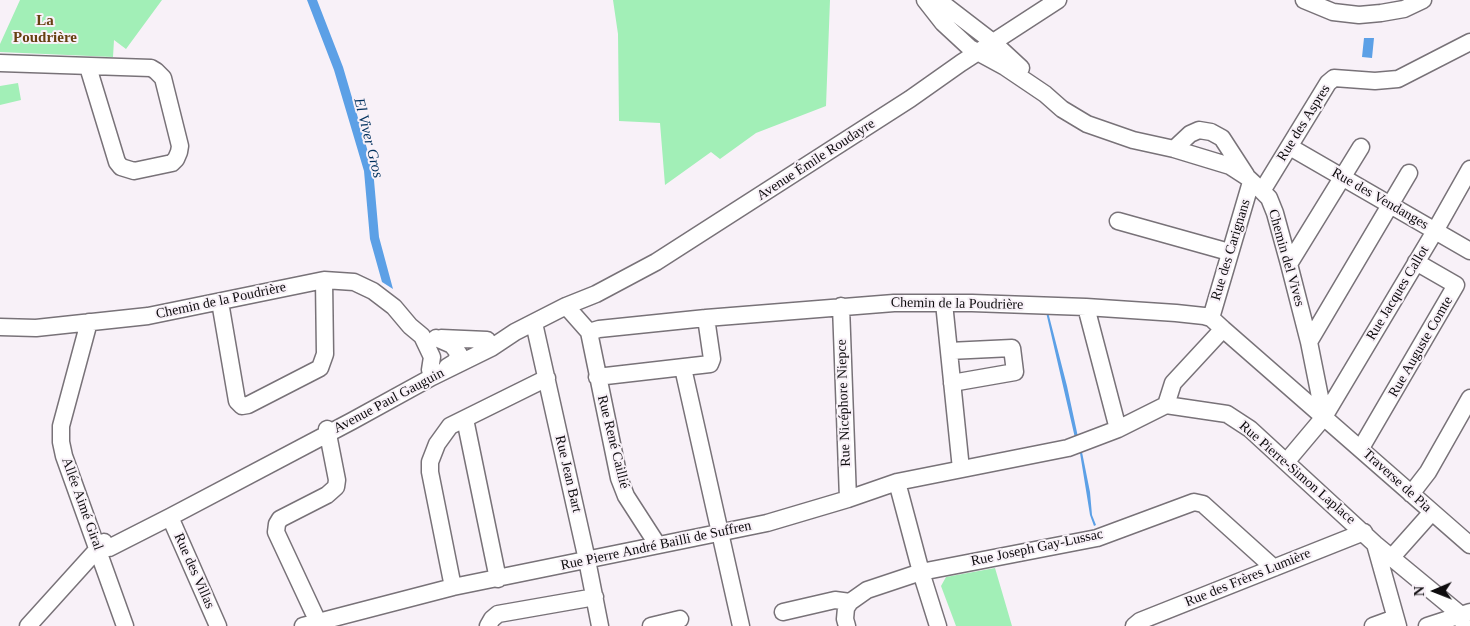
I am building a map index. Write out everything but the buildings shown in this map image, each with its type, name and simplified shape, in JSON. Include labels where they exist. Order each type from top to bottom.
[{"type":"street","name":"Chemin del Vives","points":[[925,0],[943,23],[982,45]]},
{"type":"street","name":"Chemin del Vives","points":[[938,0],[1005,67],[1045,94],[1062,109],[1087,124],[1133,140],[1230,166],[1269,198],[1290,264],[1309,342],[1324,417]]},
{"type":"street","name":"Avenue Émile Roudayre","points":[[515,332],[566,306],[596,294],[656,262],[802,163],[982,45],[1043,0]]},
{"type":"street","name":"Avenue Émile Roudayre","points":[[982,45],[1058,0]]},
{"type":"street","points":[[1304,0],[1333,12],[1359,14],[1404,9],[1423,0]]},
{"type":"street","name":"Rue des Aspres","points":[[1253,183],[1290,147],[1328,83],[1334,78],[1375,81],[1398,79],[1470,42]]},
{"type":"street","points":[[0,63],[151,68],[163,78],[180,146],[180,152],[172,163],[134,172],[121,167],[117,162],[88,67]]},
{"type":"street","points":[[1174,150],[1190,134],[1199,130],[1211,132],[1222,138],[1253,183]]},
{"type":"street","name":"Rue des Vendanges","points":[[1290,147],[1470,251]]},
{"type":"street","points":[[1290,264],[1360,147]]},
{"type":"street","name":"Rue Jacques Callot","points":[[1288,461],[1324,417],[1435,231],[1470,168]]},
{"type":"street","points":[[1309,342],[1409,174]]},
{"type":"street","name":"Rue des Carignans","points":[[1217,324],[1229,252],[1253,183]]},
{"type":"street","points":[[1118,222],[1229,252]]},
{"type":"street","name":"Rue Auguste Comte","points":[[1361,448],[1456,285],[1416,262]]},
{"type":"street","points":[[220,302],[237,401],[242,406],[248,405],[320,368],[325,354],[324,280]]},
{"type":"street","name":"Chemin de la Poudrière","points":[[0,327],[36,328],[148,316],[324,280],[354,282],[373,291],[394,307],[410,326],[428,339],[452,345],[458,359]]},
{"type":"street","name":"Chemin de la Poudrière","points":[[589,332],[599,328],[894,303],[1086,307],[1176,313],[1217,324]]},
{"type":"street","points":[[944,303],[961,468]]},
{"type":"street","points":[[566,306],[589,332]]},
{"type":"street","name":"Rue Nicéphore Niepce","points":[[841,306],[848,499]]},
{"type":"street","points":[[1086,307],[1118,429]]},
{"type":"street","points":[[597,377],[710,364],[712,360],[706,318]]},
{"type":"street","name":"Allée Aimé Giral","points":[[89,322],[61,426],[62,442],[64,456],[125,626]]},
{"type":"street","name":"Rue Jean Bart","points":[[534,323],[600,626]]},
{"type":"street","points":[[938,626],[921,572],[897,482],[1068,448],[1118,429],[1166,404],[1173,383],[1217,324],[1324,417]]},
{"type":"street","name":"Avenue Paul Gauguin","points":[[28,626],[106,540],[167,510],[350,412],[458,359],[487,340],[515,332]]},
{"type":"street","name":"Avenue Paul Gauguin","points":[[458,359],[491,348],[515,332]]},
{"type":"street","name":"Rue René Caillié","points":[[589,332],[619,478],[626,496],[657,544]]},
{"type":"street","points":[[431,373],[432,357],[428,339],[487,340]]},
{"type":"street","points":[[949,351],[1012,348],[1015,372],[952,383]]},
{"type":"street","points":[[683,368],[741,626]]},
{"type":"street","name":"Avenue Paul Gauguin","points":[[98,550],[109,548],[170,517],[431,373]]},
{"type":"street","points":[[453,587],[430,472],[430,462],[437,444],[450,426],[546,378]]},
{"type":"street","points":[[1411,494],[1428,472],[1470,398]]},
{"type":"street","name":"Rue Pierre-Simon Laplace","points":[[1166,404],[1227,414],[1250,429],[1288,461],[1369,538],[1465,618]]},
{"type":"street","name":"Avenue Paul Gauguin","points":[[308,434],[328,431],[348,416],[350,412]]},
{"type":"street","name":"Traverse de Pia","points":[[1324,417],[1470,545]]},
{"type":"street","points":[[465,419],[498,579]]},
{"type":"street","points":[[311,624],[276,532],[280,519],[327,495],[336,487],[337,480],[328,431]]},
{"type":"street","name":"Rue Pierre André Bailli de Suffren","points":[[311,624],[413,599],[453,587],[783,519],[897,482]]},
{"type":"street","name":"Rue Joseph Gay-Lussac","points":[[850,602],[867,590],[921,572],[1097,538],[1194,502],[1203,504],[1274,568]]},
{"type":"street","points":[[1392,557],[1432,512]]},
{"type":"street","name":"Rue des Villas","points":[[170,517],[218,626]]},
{"type":"street","points":[[1369,538],[1397,622],[1373,626]]},
{"type":"street","name":"Rue des Frères Lumière","points":[[1134,626],[1140,621],[1274,568],[1369,538]]},
{"type":"street","points":[[488,626],[498,614],[595,597]]},
{"type":"street","points":[[783,612],[835,600],[850,602],[846,613],[847,626]]},
{"type":"street","points":[[1427,626],[1465,618]]},
{"type":"street","points":[[651,626],[680,619]]},
{"type":"green space","points":[[20,0],[162,0],[126,49],[114,40],[113,57],[0,52],[0,44]]},
{"type":"green space","points":[[613,0],[830,0],[826,106],[756,133],[720,159],[711,152],[665,185],[660,123],[619,121],[618,34]]},
{"type":"green space","points":[[18,83],[21,100],[0,105],[0,86]]},
{"type":"green space","points":[[995,568],[1012,626],[956,626],[941,586],[946,577]]},
{"type":"water","points":[[307,0],[317,0],[343,67],[373,169],[379,237],[393,289],[382,282],[370,239],[364,171],[334,70]]},
{"type":"water","points":[[1364,38],[1374,38],[1372,58],[1362,57]]},
{"type":"water","points":[[1046,312],[1048,312],[1067,386],[1078,437],[1075,438]]},
{"type":"water","points":[[1082,452],[1090,492],[1092,515],[1096,525],[1094,526],[1090,515],[1080,453]]},
{"type":"district","name":"La Poudrière","points":[[45,30]]},
{"type":"water label","name":"El Viver Gros","points":[[368,138]]}]
